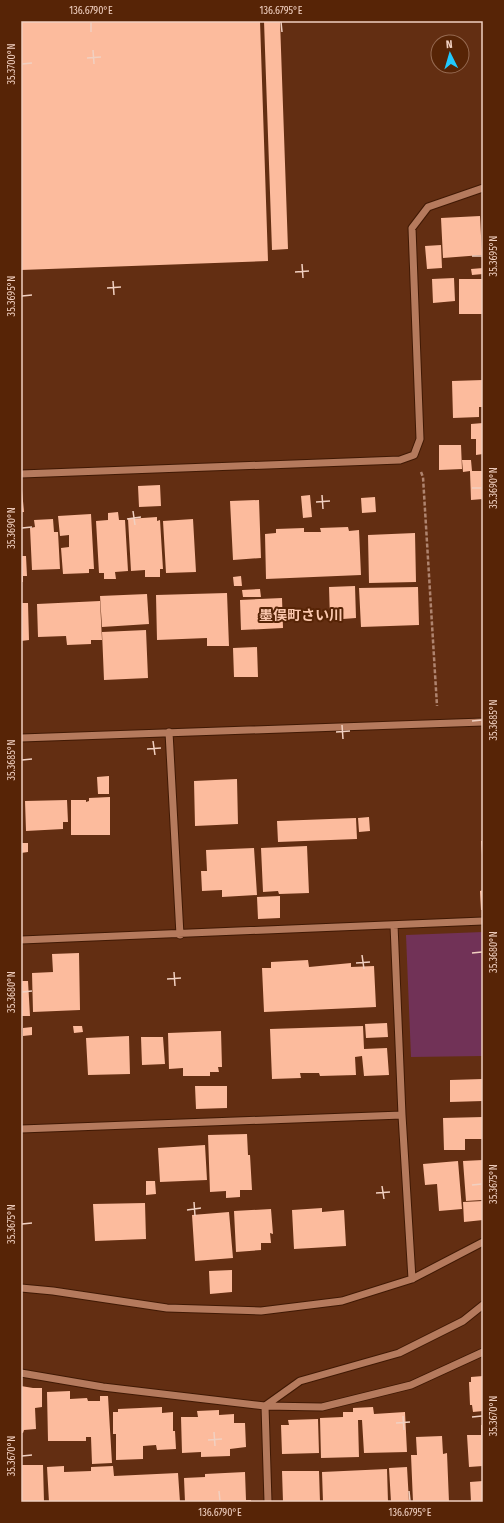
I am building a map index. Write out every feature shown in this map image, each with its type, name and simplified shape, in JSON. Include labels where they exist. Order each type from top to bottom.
[{"type":"street","points":[[21,474],[400,460],[414,455],[420,439],[412,228],[428,207],[483,188]]},
{"type":"street","points":[[21,738],[483,722]]},
{"type":"street","points":[[169,732],[180,934]]},
{"type":"street","points":[[21,940],[483,921]]},
{"type":"street","points":[[394,925],[402,1115],[412,1279]]},
{"type":"street","points":[[21,1129],[402,1115]]},
{"type":"street","points":[[21,1288],[53,1291],[167,1308],[261,1311],[342,1300],[412,1279],[483,1242]]},
{"type":"street","points":[[265,1406],[300,1381],[399,1353],[463,1321],[483,1305]]},
{"type":"street","points":[[21,1373],[103,1387],[265,1406],[322,1407],[410,1385],[483,1352]]},
{"type":"street","points":[[265,1406],[268,1502]]},
{"type":"path","points":[[414,455],[423,477],[438,723]]},
{"type":"shaded area","points":[[483,932],[483,1056],[411,1057],[406,935]]},
{"type":"building","points":[[21,21],[260,21],[268,261],[21,270]]},
{"type":"building","points":[[264,21],[280,21],[288,249],[272,250]]},
{"type":"building","points":[[480,216],[482,255],[443,258],[441,218]]},
{"type":"building","points":[[441,245],[442,268],[427,269],[425,246]]},
{"type":"building","points":[[483,268],[483,274],[472,275],[471,269]]},
{"type":"building","points":[[454,278],[455,301],[433,303],[432,279]]},
{"type":"building","points":[[459,279],[483,279],[483,314],[459,314]]},
{"type":"building","points":[[483,380],[483,407],[479,407],[479,417],[453,418],[452,381]]},
{"type":"building","points":[[483,423],[483,454],[476,455],[476,439],[471,439],[471,424]]},
{"type":"building","points":[[439,445],[461,445],[462,469],[439,470]]},
{"type":"building","points":[[462,460],[471,460],[472,471],[483,471],[483,499],[471,500],[470,471],[463,472]]},
{"type":"building","points":[[160,485],[161,506],[139,507],[138,486]]},
{"type":"building","points":[[22,490],[24,512],[21,512]]},
{"type":"building","points":[[310,495],[312,517],[303,518],[301,496]]},
{"type":"building","points":[[375,497],[376,512],[362,513],[361,498]]},
{"type":"building","points":[[259,500],[261,558],[233,560],[230,501]]},
{"type":"building","points":[[118,512],[119,520],[125,520],[128,571],[115,572],[116,579],[104,579],[104,573],[99,573],[96,521],[108,520],[108,513]]},
{"type":"building","points":[[91,514],[94,569],[89,569],[89,573],[63,574],[61,548],[69,547],[69,535],[60,536],[58,516]]},
{"type":"building","points":[[157,517],[157,521],[160,520],[163,569],[160,569],[160,577],[145,577],[145,570],[131,571],[128,519]]},
{"type":"building","points":[[53,519],[54,532],[58,532],[60,569],[32,570],[30,528],[35,527],[34,520]]},
{"type":"building","points":[[193,519],[196,572],[166,573],[163,521]]},
{"type":"building","points":[[348,527],[349,531],[359,530],[361,575],[266,579],[265,534],[276,533],[276,529],[304,528],[304,532],[321,532],[320,528]]},
{"type":"building","points":[[415,533],[416,582],[369,583],[368,535]]},
{"type":"building","points":[[21,556],[26,556],[27,576],[23,576],[23,582],[21,582]]},
{"type":"building","points":[[241,576],[242,586],[234,586],[233,577]]},
{"type":"building","points":[[355,586],[356,618],[330,620],[329,587]]},
{"type":"building","points":[[418,587],[419,625],[361,627],[359,588]]},
{"type":"building","points":[[260,589],[261,597],[243,597],[242,590]]},
{"type":"building","points":[[227,593],[229,646],[207,646],[207,638],[157,640],[156,595]]},
{"type":"building","points":[[147,594],[149,624],[102,627],[100,596]]},
{"type":"building","points":[[282,598],[283,628],[241,630],[240,600]]},
{"type":"building","points":[[100,601],[102,640],[91,640],[91,644],[67,645],[66,636],[38,637],[37,604]]},
{"type":"building","points":[[21,603],[28,603],[29,640],[21,641]]},
{"type":"building","points":[[146,630],[148,678],[104,680],[102,632]]},
{"type":"building","points":[[257,647],[258,677],[234,677],[233,648]]},
{"type":"building","points":[[109,776],[109,794],[98,794],[97,777]]},
{"type":"building","points":[[237,779],[238,824],[195,826],[194,781]]},
{"type":"building","points":[[110,797],[110,835],[71,835],[71,800],[86,800],[86,802],[89,801],[89,798]]},
{"type":"building","points":[[67,800],[68,822],[63,822],[63,829],[26,831],[25,801]]},
{"type":"building","points":[[369,817],[370,831],[359,832],[358,818]]},
{"type":"building","points":[[356,818],[357,839],[278,842],[277,821]]},
{"type":"building","points":[[481,841],[483,841],[483,855],[482,855]]},
{"type":"building","points":[[21,843],[28,843],[28,852],[21,853]]},
{"type":"building","points":[[307,846],[309,893],[279,894],[278,891],[263,892],[261,848]]},
{"type":"building","points":[[254,848],[257,895],[222,897],[222,890],[202,891],[201,871],[207,871],[206,850]]},
{"type":"building","points":[[483,890],[483,910],[481,910],[480,891]]},
{"type":"building","points":[[280,896],[280,918],[258,919],[257,897]]},
{"type":"building","points":[[79,953],[80,1010],[33,1012],[32,973],[53,972],[52,954]]},
{"type":"building","points":[[308,960],[309,967],[351,963],[351,967],[374,966],[376,1007],[264,1012],[262,968],[271,968],[271,962]]},
{"type":"building","points":[[21,981],[28,981],[30,1016],[21,1016]]},
{"type":"building","points":[[387,1023],[388,1037],[366,1038],[365,1024]]},
{"type":"building","points":[[73,1026],[82,1026],[83,1032],[74,1033]]},
{"type":"building","points":[[363,1026],[364,1049],[387,1048],[389,1075],[364,1076],[362,1056],[355,1057],[356,1075],[320,1076],[319,1073],[300,1073],[301,1078],[272,1079],[270,1029]]},
{"type":"building","points":[[32,1027],[32,1035],[23,1036],[23,1028]]},
{"type":"building","points":[[221,1031],[222,1067],[218,1067],[219,1072],[210,1072],[210,1076],[183,1076],[183,1068],[169,1069],[168,1033]]},
{"type":"building","points":[[129,1036],[130,1074],[88,1075],[86,1038]]},
{"type":"building","points":[[141,1037],[163,1037],[165,1064],[142,1065]]},
{"type":"building","points":[[483,1079],[483,1101],[450,1102],[450,1080]]},
{"type":"building","points":[[195,1086],[227,1086],[227,1108],[196,1109]]},
{"type":"building","points":[[483,1117],[483,1139],[465,1139],[465,1150],[444,1150],[443,1118]]},
{"type":"building","points":[[247,1134],[252,1190],[240,1190],[240,1197],[226,1198],[226,1191],[210,1192],[208,1135]]},
{"type":"building","points":[[205,1145],[207,1180],[160,1182],[158,1148]]},
{"type":"building","points":[[483,1160],[482,1200],[466,1201],[463,1161]]},
{"type":"building","points":[[458,1161],[462,1209],[439,1211],[437,1184],[425,1185],[423,1164]]},
{"type":"building","points":[[146,1181],[155,1181],[156,1194],[146,1195]]},
{"type":"building","points":[[483,1201],[483,1220],[464,1222],[463,1202]]},
{"type":"building","points":[[145,1203],[146,1239],[95,1241],[93,1204]]},
{"type":"building","points":[[322,1208],[322,1212],[344,1210],[346,1246],[294,1249],[292,1210]]},
{"type":"building","points":[[271,1209],[273,1234],[270,1233],[271,1243],[261,1243],[261,1250],[236,1252],[234,1211]]},
{"type":"building","points":[[229,1212],[233,1258],[195,1261],[192,1215]]},
{"type":"building","points":[[232,1270],[232,1292],[210,1294],[209,1271]]},
{"type":"building","points":[[483,1376],[483,1411],[473,1412],[472,1405],[470,1405],[469,1382],[471,1382],[471,1377]]},
{"type":"building","points":[[21,1386],[42,1388],[42,1407],[35,1408],[36,1429],[24,1430],[23,1433],[21,1433]]},
{"type":"building","points":[[70,1391],[70,1399],[87,1398],[88,1401],[100,1401],[100,1396],[108,1396],[112,1463],[92,1464],[91,1437],[86,1437],[86,1441],[48,1441],[47,1392]]},
{"type":"building","points":[[162,1407],[162,1413],[173,1412],[173,1431],[175,1431],[176,1449],[157,1450],[156,1445],[143,1446],[143,1459],[116,1460],[116,1434],[113,1434],[113,1412],[118,1412],[118,1409]]},
{"type":"building","points":[[373,1407],[374,1414],[405,1412],[407,1452],[364,1453],[362,1420],[358,1420],[359,1457],[321,1458],[320,1418],[343,1417],[343,1412],[353,1412],[353,1408]]},
{"type":"building","points":[[219,1410],[219,1415],[234,1414],[234,1423],[245,1423],[246,1447],[230,1449],[230,1456],[201,1457],[201,1452],[182,1453],[181,1417],[198,1417],[197,1411]]},
{"type":"building","points":[[318,1419],[319,1453],[282,1454],[281,1425],[289,1425],[288,1420]]},
{"type":"building","points":[[481,1425],[483,1425],[483,1466],[469,1467],[467,1435],[481,1435]]},
{"type":"building","points":[[442,1436],[443,1454],[447,1453],[449,1502],[413,1502],[411,1455],[417,1455],[416,1437]]},
{"type":"building","points":[[21,1465],[43,1465],[44,1502],[21,1502]]},
{"type":"building","points":[[64,1466],[64,1472],[91,1471],[91,1467],[113,1466],[114,1476],[178,1473],[180,1502],[49,1502],[47,1467]]},
{"type":"building","points":[[407,1467],[409,1502],[391,1502],[389,1468]]},
{"type":"building","points":[[387,1469],[388,1502],[323,1502],[322,1472]]},
{"type":"building","points":[[282,1471],[319,1471],[320,1502],[283,1502]]},
{"type":"building","points":[[245,1472],[246,1500],[251,1500],[251,1502],[185,1502],[184,1478],[205,1477],[205,1474]]},
{"type":"building","points":[[483,1481],[483,1502],[471,1502],[470,1482]]},
{"type":"district","name":"墨俣町さい川","points":[[301,615]]}]
